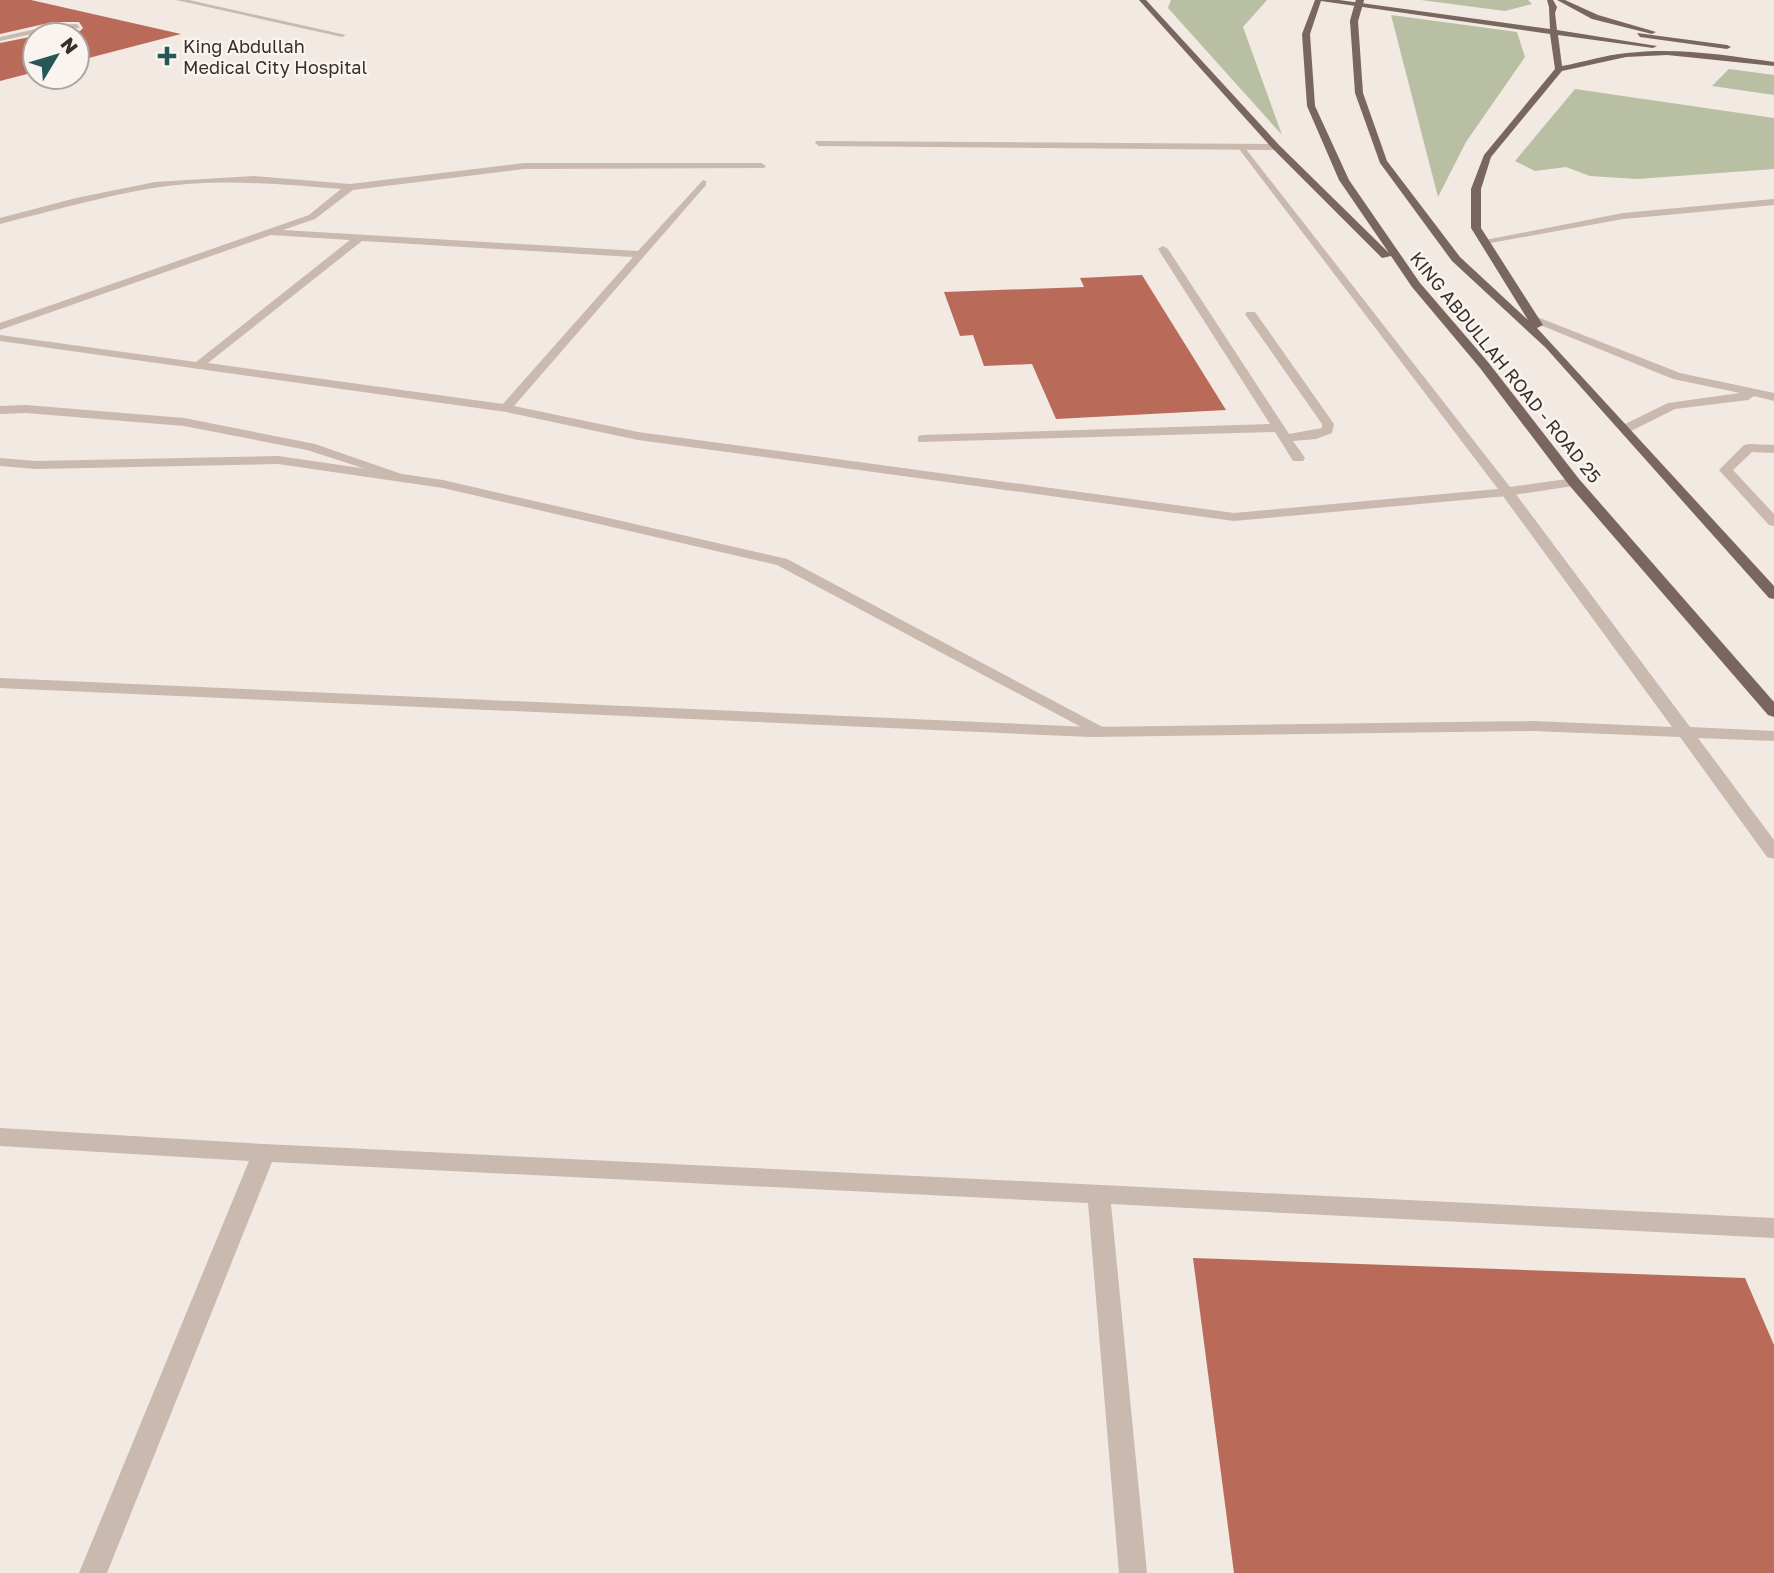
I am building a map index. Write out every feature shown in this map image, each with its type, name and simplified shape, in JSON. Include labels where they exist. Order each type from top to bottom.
[{"type":"main road","points":[[1142,0],[1276,147],[1416,285]]},
{"type":"main road","points":[[1154,0],[1154,13]]},
{"type":"main road","name":"KING ABDULLAH ROAD - ROAD 25","points":[[1318,0],[1306,34],[1311,106],[1344,180],[1416,285],[1483,365],[1574,482],[1774,712]]},
{"type":"main road","points":[[1324,0],[1553,32],[1731,52]]},
{"type":"main road","name":"KING ABDULLAH ROAD - ROAD 25","points":[[1360,0],[1354,21],[1359,93],[1382,161],[1456,259],[1549,346],[1774,595]]},
{"type":"main road","points":[[1550,0],[1559,69]]},
{"type":"main road","points":[[1560,0],[1595,17],[1774,64]]},
{"type":"main road","points":[[1540,20],[1731,52]]},
{"type":"main road","points":[[1549,346],[1476,228],[1476,189],[1487,158],[1559,69],[1626,55],[1731,52],[1742,49]]},
{"type":"street","points":[[179,0],[342,35]]},
{"type":"street","points":[[0,42],[21,36]]},
{"type":"street","points":[[0,42],[21,38]]},
{"type":"street","points":[[819,143],[1276,147]]},
{"type":"street","points":[[1242,147],[1507,492],[1774,853]]},
{"type":"street","points":[[0,221],[76,201],[155,186],[254,179],[350,187],[524,166],[761,166]]},
{"type":"street","points":[[506,408],[704,183]]},
{"type":"street","points":[[0,327],[312,217],[350,187]]},
{"type":"street","points":[[1485,241],[1623,216],[1774,202]]},
{"type":"street","points":[[268,232],[641,254]]},
{"type":"street","points":[[200,364],[359,238]]},
{"type":"street","points":[[1163,249],[1298,458]]},
{"type":"street","points":[[923,439],[1282,433],[1316,435],[1328,429],[1328,424],[1251,314]]},
{"type":"street","points":[[1532,318],[1677,376],[1768,396]]},
{"type":"street","points":[[0,338],[506,408],[638,436],[1234,517],[1507,492],[1574,482]]},
{"type":"street","points":[[1625,429],[1672,406],[1768,396]]},
{"type":"street","points":[[0,410],[184,422],[310,447],[409,479]]},
{"type":"street","points":[[1774,449],[1749,448],[1726,470],[1774,523]]},
{"type":"street","points":[[0,462],[36,465],[278,460],[443,484],[782,562],[1104,732]]},
{"type":"street","points":[[0,683],[1104,732],[1534,726],[1774,736]]},
{"type":"street","points":[[0,1137],[264,1153],[1774,1228]]},
{"type":"street","points":[[93,1573],[264,1153]]},
{"type":"street","points":[[1099,1194],[1133,1573]]},
{"type":"green space","points":[[1171,0],[1267,0],[1243,27],[1282,135],[1168,8]]},
{"type":"green space","points":[[1421,0],[1528,0],[1532,4],[1505,11]]},
{"type":"green space","points":[[1391,15],[1517,32],[1525,57],[1466,142],[1438,197]]},
{"type":"green space","points":[[1729,69],[1774,75],[1774,95],[1712,86]]},
{"type":"green space","points":[[1575,89],[1774,118],[1774,169],[1637,179],[1590,176],[1566,167],[1535,171],[1515,161]]},
{"type":"building","points":[[0,0],[31,0],[181,34],[91,57],[91,21],[21,21],[21,29],[0,34]]},
{"type":"building","points":[[21,39],[21,76],[0,81],[0,43]]},
{"type":"building","points":[[1142,275],[1226,410],[1056,419],[1032,364],[984,366],[973,335],[960,336],[944,292],[1084,287],[1080,278]]},
{"type":"building","points":[[1193,1258],[1745,1278],[1774,1345],[1774,1573],[1234,1573]]},
{"type":"place","name":"King Abdullah Medical City Hospital","points":[[167,56]]}]
